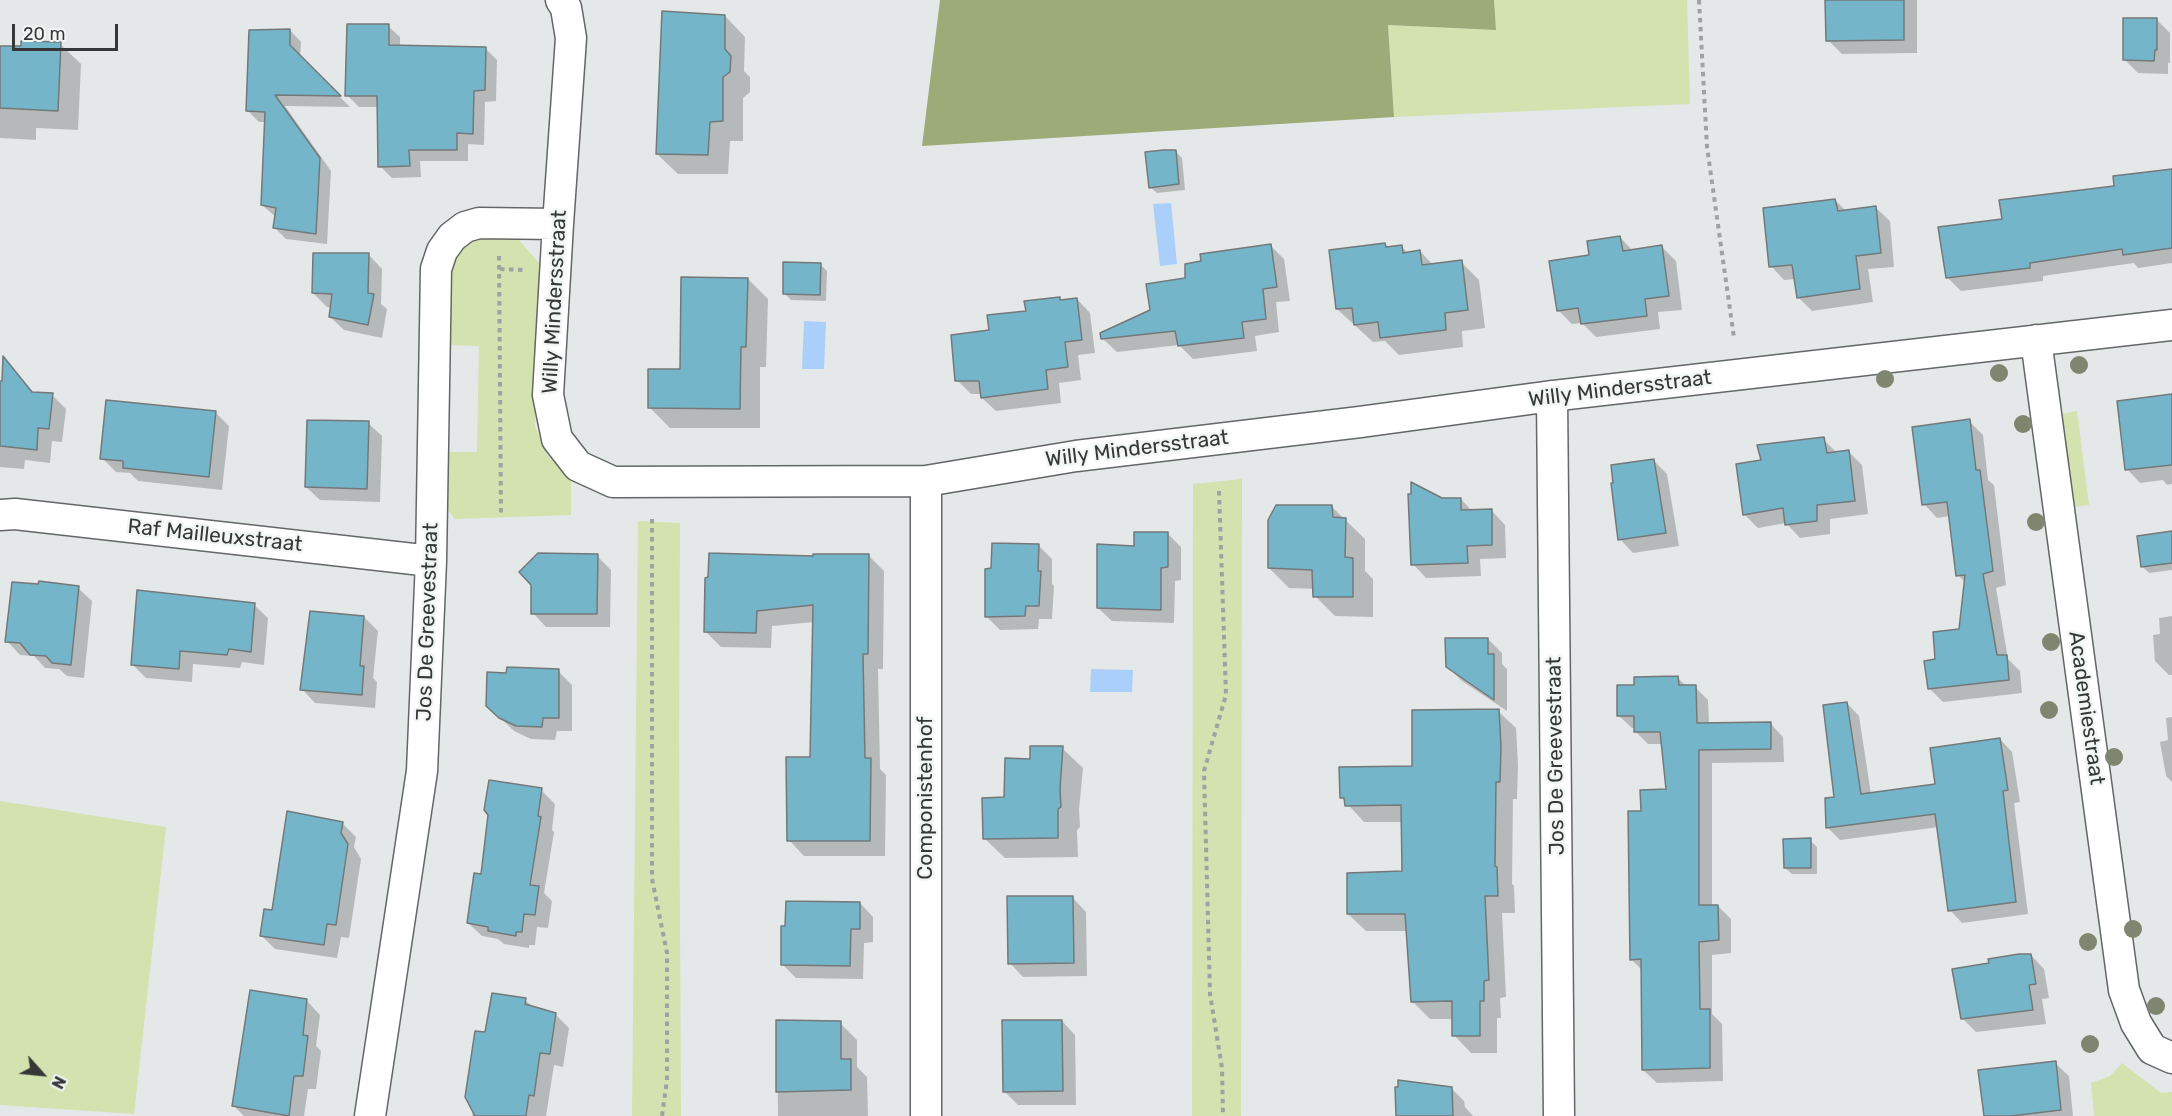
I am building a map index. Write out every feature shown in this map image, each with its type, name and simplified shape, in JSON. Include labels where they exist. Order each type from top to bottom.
[{"type":"street","name":"Willy Mindersstraat","points":[[561,0],[566,8],[571,38],[548,395],[557,439],[578,466],[613,482],[926,481],[1076,456],[1552,396],[2172,325]]},
{"type":"street","name":"Jos De Greevestraat","points":[[370,1116],[422,771],[431,561],[436,269],[442,251],[452,237],[465,227],[479,223],[558,224]]},
{"type":"street","name":"Academiestraat","points":[[2036,340],[2124,990],[2136,1023],[2152,1049],[2172,1058]]},
{"type":"street","name":"Jos De Greevestraat","points":[[1552,396],[1559,1116]]},
{"type":"street","name":"Componistenhof","points":[[926,481],[926,1116]]},
{"type":"street","name":"Raf Mailleuxstraat","points":[[0,515],[15,514],[431,561]]},
{"type":"path","points":[[1699,0],[1707,147],[1734,338]]},
{"type":"path","points":[[499,250],[501,516]]},
{"type":"path","points":[[500,269],[529,270]]},
{"type":"path","points":[[1219,491],[1226,695],[1204,771],[1210,994],[1222,1068],[1224,1116]]},
{"type":"path","points":[[651,519],[652,879],[666,953],[667,1080],[662,1116]]},
{"type":"green space","points":[[940,0],[1494,0],[1496,30],[1388,25],[1394,117],[922,146]]},
{"type":"green space","points":[[1494,0],[1687,0],[1690,104],[1394,117],[1388,25],[1496,30]]},
{"type":"green space","points":[[491,234],[518,239],[539,263],[535,426],[547,455],[571,479],[571,515],[455,519],[446,508],[445,452],[477,452],[479,346],[447,345],[450,265],[462,243]]},
{"type":"green space","points":[[2077,411],[2089,505],[2073,507],[2061,414]]},
{"type":"green space","points":[[1242,479],[1241,1116],[1192,1116],[1193,484]]},
{"type":"green space","points":[[638,521],[680,523],[681,1116],[632,1116]]},
{"type":"green space","points":[[0,801],[166,827],[134,1114],[0,1105]]},
{"type":"green space","points":[[2122,1063],[2161,1093],[2172,1092],[2172,1116],[2094,1116],[2091,1083],[2110,1076]]},
{"type":"water","points":[[1171,203],[1177,264],[1160,266],[1153,204]]},
{"type":"water","points":[[804,321],[826,322],[824,369],[802,369]]},
{"type":"water","points":[[1091,669],[1133,670],[1132,692],[1090,692]]},
{"type":"building","points":[[1825,0],[1904,0],[1904,40],[1826,41]]},
{"type":"building","points":[[662,11],[725,15],[725,49],[731,56],[730,72],[723,77],[723,121],[710,122],[708,155],[656,154]]},
{"type":"building","points":[[2123,18],[2157,18],[2157,50],[2155,50],[2154,61],[2123,60]]},
{"type":"building","points":[[347,24],[389,24],[389,45],[486,47],[485,90],[474,91],[473,134],[457,133],[457,150],[409,150],[410,166],[378,167],[377,96],[345,96]]},
{"type":"building","points":[[290,29],[290,45],[341,96],[275,95],[320,158],[316,234],[273,228],[276,208],[261,205],[265,112],[246,111],[249,30]]},
{"type":"building","points":[[21,41],[61,42],[58,111],[0,108],[0,46],[21,46]]},
{"type":"building","points":[[1176,150],[1179,184],[1149,188],[1145,152]]},
{"type":"building","points":[[2172,169],[2172,248],[2123,255],[2122,249],[2030,263],[2030,268],[1946,278],[1938,227],[2002,219],[1999,200],[2114,186],[2113,176]]},
{"type":"building","points":[[1835,199],[1838,211],[1876,206],[1881,253],[1856,256],[1860,289],[1797,298],[1792,265],[1769,267],[1763,208]]},
{"type":"building","points":[[1620,236],[1623,251],[1662,245],[1669,296],[1645,299],[1647,316],[1581,324],[1578,308],[1557,311],[1549,261],[1589,255],[1587,241]]},
{"type":"building","points":[[1385,243],[1386,247],[1402,245],[1403,253],[1420,250],[1422,265],[1462,260],[1468,310],[1445,313],[1446,330],[1380,338],[1378,322],[1354,325],[1352,308],[1336,309],[1329,250]]},
{"type":"building","points":[[1271,244],[1277,287],[1263,289],[1266,319],[1242,322],[1244,338],[1178,346],[1175,331],[1101,339],[1100,333],[1150,310],[1146,284],[1185,278],[1185,264],[1201,261],[1200,254]]},
{"type":"building","points":[[313,253],[369,253],[368,293],[374,294],[368,325],[329,317],[332,294],[312,293]]},
{"type":"building","points":[[783,262],[821,263],[820,295],[783,294]]},
{"type":"building","points":[[681,277],[748,278],[746,347],[741,347],[740,409],[648,408],[648,369],[680,369]]},
{"type":"building","points":[[1060,297],[1060,300],[1077,298],[1082,340],[1065,342],[1068,367],[1046,370],[1048,389],[981,398],[979,381],[955,381],[951,335],[989,330],[987,315],[1026,311],[1024,301]]},
{"type":"building","points":[[3,356],[32,392],[53,393],[49,429],[38,428],[37,450],[0,446],[0,381],[2,381]]},
{"type":"building","points":[[2172,394],[2172,465],[2125,470],[2117,401]]},
{"type":"building","points":[[106,400],[216,411],[209,477],[123,468],[123,461],[100,459]]},
{"type":"building","points":[[1970,419],[1976,470],[1980,470],[1993,571],[1983,574],[1997,655],[2007,655],[2009,680],[1928,689],[1924,661],[1935,659],[1933,632],[1959,629],[1965,575],[1956,576],[1947,502],[1922,505],[1912,427]]},
{"type":"building","points":[[307,420],[369,421],[367,489],[305,487]]},
{"type":"building","points":[[1824,437],[1827,453],[1849,450],[1855,501],[1817,505],[1817,521],[1785,525],[1783,508],[1743,515],[1736,464],[1761,460],[1757,445]]},
{"type":"building","points":[[1654,459],[1666,533],[1618,540],[1611,465]]},
{"type":"building","points":[[1411,482],[1442,498],[1461,498],[1461,510],[1492,509],[1492,545],[1467,546],[1468,563],[1411,565],[1408,494],[1411,494]]},
{"type":"building","points":[[1276,505],[1332,505],[1333,517],[1346,518],[1345,557],[1353,558],[1353,597],[1313,597],[1312,570],[1268,568],[1268,520]]},
{"type":"building","points":[[2172,531],[2172,563],[2141,567],[2137,536]]},
{"type":"building","points":[[1134,532],[1168,532],[1168,567],[1161,568],[1161,610],[1097,608],[1097,544],[1134,546]]},
{"type":"building","points":[[992,543],[1039,544],[1038,571],[1041,571],[1039,606],[1026,606],[1025,616],[985,617],[985,569],[991,568]]},
{"type":"building","points":[[538,553],[598,554],[597,614],[531,614],[531,585],[519,572]]},
{"type":"building","points":[[709,553],[813,556],[813,554],[869,554],[868,654],[863,654],[865,758],[871,758],[870,841],[787,841],[786,757],[810,757],[813,605],[757,611],[756,633],[704,632],[705,578],[708,577]]},
{"type":"building","points":[[39,581],[79,586],[71,665],[52,663],[46,656],[30,655],[20,643],[5,642],[12,582],[38,584]]},
{"type":"building","points":[[137,590],[255,603],[251,652],[229,649],[227,655],[180,651],[179,669],[131,665]]},
{"type":"building","points":[[310,611],[364,616],[360,666],[364,666],[362,695],[300,690]]},
{"type":"building","points":[[1445,638],[1488,638],[1488,654],[1494,654],[1494,700],[1446,667]]},
{"type":"building","points":[[507,667],[559,669],[559,718],[543,718],[542,727],[516,726],[499,718],[486,706],[487,672],[506,673]]},
{"type":"building","points":[[1678,676],[1679,685],[1696,685],[1697,723],[1771,722],[1771,749],[1699,750],[1699,905],[1718,905],[1719,940],[1699,942],[1700,1009],[1710,1009],[1710,1068],[1642,1070],[1641,959],[1630,960],[1628,811],[1641,811],[1640,790],[1666,789],[1660,732],[1634,732],[1634,716],[1617,716],[1617,685],[1634,685],[1634,677]]},
{"type":"building","points":[[1847,702],[1861,794],[1935,784],[1930,748],[2000,738],[2008,790],[2003,791],[2016,902],[1948,911],[1935,814],[1826,828],[1825,798],[1834,797],[1823,705]]},
{"type":"building","points":[[1499,709],[1501,747],[1500,782],[1496,782],[1495,866],[1497,867],[1498,896],[1485,896],[1489,980],[1484,981],[1484,1001],[1480,1001],[1480,1036],[1452,1036],[1452,1001],[1411,1002],[1405,914],[1347,914],[1347,873],[1402,871],[1401,805],[1345,806],[1344,798],[1340,798],[1339,767],[1412,766],[1412,710]]},
{"type":"building","points":[[1030,746],[1063,746],[1058,838],[983,839],[982,798],[1004,797],[1005,758],[1030,759]]},
{"type":"building","points":[[489,780],[542,788],[538,816],[541,817],[530,885],[539,886],[535,915],[524,914],[522,932],[516,932],[516,936],[488,931],[488,927],[467,923],[474,873],[481,874],[488,815],[484,810]]},
{"type":"building","points":[[287,811],[343,822],[341,833],[348,844],[336,925],[327,924],[324,945],[260,936],[264,909],[272,910]]},
{"type":"building","points":[[1811,838],[1811,868],[1784,868],[1783,839]]},
{"type":"building","points":[[1007,896],[1073,896],[1074,963],[1008,964]]},
{"type":"building","points":[[786,901],[860,902],[860,929],[851,929],[850,966],[781,965],[781,926],[785,926]]},
{"type":"building","points":[[2031,954],[2036,984],[2029,985],[2033,1010],[1961,1019],[1952,969],[1989,963],[1988,959]]},
{"type":"building","points":[[250,990],[307,999],[303,1035],[308,1036],[303,1076],[294,1076],[289,1116],[232,1106]]},
{"type":"building","points":[[492,993],[526,998],[525,1004],[556,1013],[550,1054],[540,1053],[534,1096],[529,1095],[526,1116],[475,1116],[465,1097],[475,1031],[485,1032]]},
{"type":"building","points":[[776,1020],[841,1021],[841,1059],[851,1059],[851,1090],[776,1092]]},
{"type":"building","points":[[1002,1020],[1062,1020],[1063,1091],[1003,1092]]},
{"type":"building","points":[[2056,1061],[2061,1110],[2011,1116],[1984,1116],[1978,1070]]},
{"type":"building","points":[[1398,1080],[1452,1087],[1453,1116],[1396,1116],[1395,1087],[1398,1087]]}]
